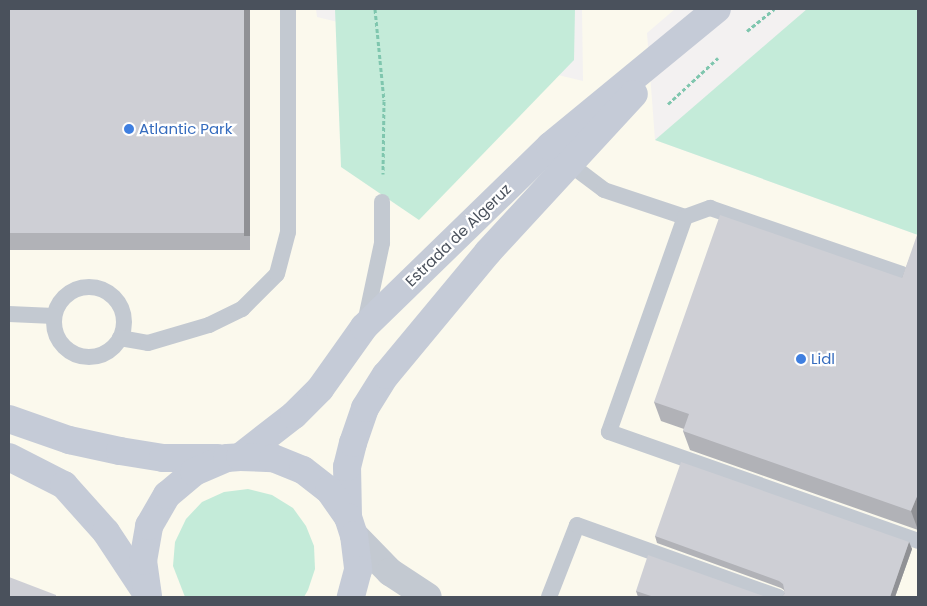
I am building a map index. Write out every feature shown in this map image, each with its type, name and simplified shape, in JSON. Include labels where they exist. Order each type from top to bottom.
[{"type":"main road","name":"Estrada de Algeruz","points":[[148,597],[143,561],[149,526],[167,495],[194,472],[233,458],[294,415],[320,389],[364,328],[550,146],[694,19],[717,9]]},
{"type":"main road","name":"Estrada de Algeruz","points":[[352,597],[358,570],[351,526],[347,467],[365,408],[386,375],[488,252],[571,165],[694,19]]},
{"type":"main road","points":[[9,419],[69,440],[146,455],[233,458]]},
{"type":"main road","points":[[9,457],[64,485],[106,532],[148,597]]},
{"type":"main road","name":"Estrada de Algeruz","points":[[233,458],[273,458],[303,470],[329,490],[351,526]]},
{"type":"street","points":[[351,526],[390,572],[428,597]]},
{"type":"lane","points":[[120,338],[148,343],[209,325],[242,309],[277,274],[288,232],[288,9]]},
{"type":"lane","points":[[571,165],[604,190],[685,217],[710,208],[902,274]]},
{"type":"lane","points":[[364,328],[382,244],[382,202]]},
{"type":"lane","points":[[685,217],[609,432],[918,541]]},
{"type":"lane","points":[[89,287],[101,289],[111,294],[121,309],[124,327],[120,338],[103,354],[80,356],[61,344],[56,334],[54,316],[67,294],[89,287]]},
{"type":"lane","points":[[9,314],[54,316]]},
{"type":"lane","points":[[549,597],[577,525],[778,597]]},
{"type":"path","points":[[375,9],[384,101],[382,202]]},
{"type":"path","points":[[746,32],[774,9]]},
{"type":"path","points":[[660,112],[724,52]]},
{"type":"shaded area","points":[[9,9],[316,9],[317,17],[583,81],[582,9],[675,9],[647,33],[655,140],[918,235],[918,597],[9,597]]},
{"type":"green space","points":[[335,9],[575,9],[574,60],[419,220],[341,167]]},
{"type":"green space","points":[[807,9],[918,9],[918,235],[655,140]]},
{"type":"green space","points":[[248,489],[272,495],[293,508],[306,526],[314,546],[315,569],[304,597],[185,597],[173,566],[175,542],[186,519],[202,502],[224,492]]},
{"type":"building","name":"Atlantic Park","points":[[9,9],[244,9],[244,233],[9,233]]},
{"type":"building","name":"Lidl","points":[[720,215],[902,278],[918,236],[918,494],[911,511],[683,431],[689,414],[654,402]]},
{"type":"building","points":[[681,462],[909,542],[890,597],[782,597],[785,593],[783,584],[779,581],[655,536]]},
{"type":"building","points":[[648,555],[766,597],[654,597],[636,591]]},
{"type":"building","points":[[9,577],[56,595],[56,597],[9,597]]},
{"type":"place","name":"Atlantic Park","points":[[129,129]]},
{"type":"place","name":"Lidl","points":[[801,359]]}]
